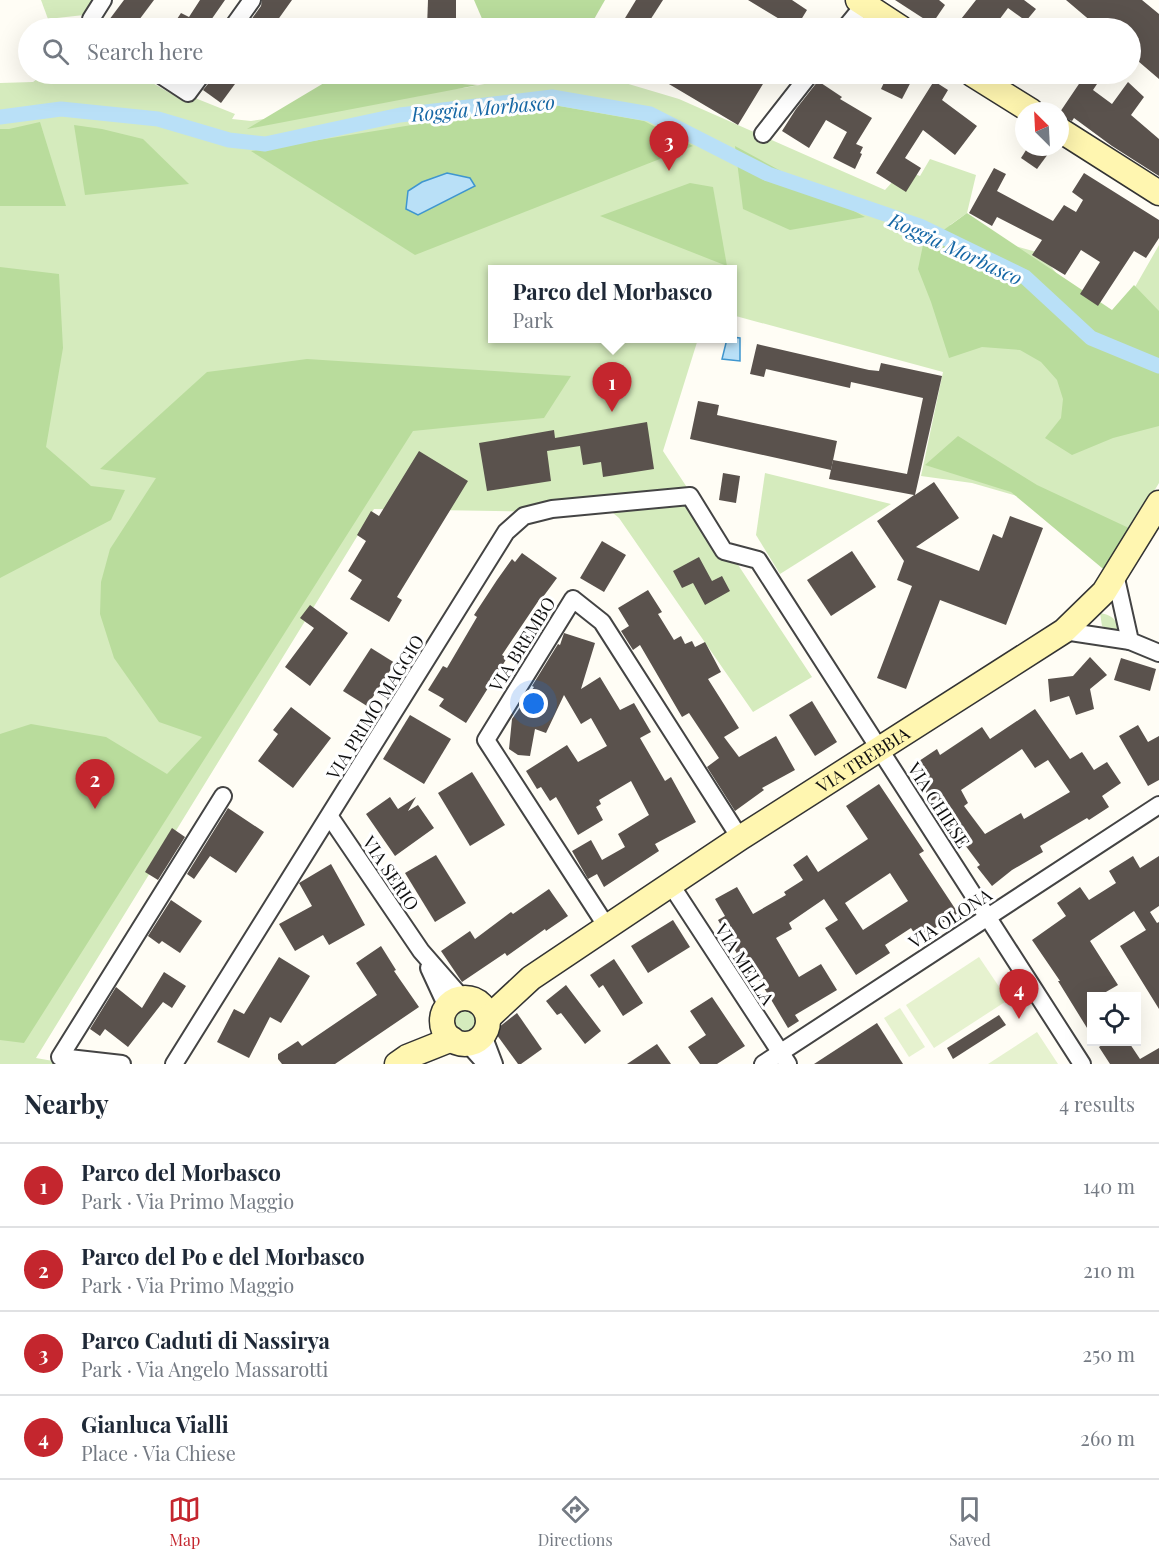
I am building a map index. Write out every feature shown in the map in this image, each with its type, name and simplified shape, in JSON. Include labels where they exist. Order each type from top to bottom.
[{"type":"street","points":[[92,18],[103,0]]},
{"type":"street","points":[[239,18],[252,0]]},
{"type":"street","points":[[851,18],[861,2],[886,18]]},
{"type":"street","points":[[174,84],[188,93],[195,84]]},
{"type":"street","points":[[763,134],[802,84]]},
{"type":"street","points":[[988,84],[1017,102]]},
{"type":"street","points":[[1069,136],[1159,193]]},
{"type":"street","name":"VIA CHIESE","points":[[690,496],[724,551],[758,560],[1082,1064]]},
{"type":"street","name":"VIA PRIMO MAGGIO","points":[[174,1064],[330,817],[506,531],[524,516],[552,509],[690,496]]},
{"type":"street","name":"VIA TREBBIA","points":[[402,1061],[473,1034],[531,978],[740,838],[1064,630],[1104,592],[1159,503]]},
{"type":"street","points":[[1115,574],[1130,641]]},
{"type":"street","name":"VIA BREMBO","points":[[607,927],[486,740],[573,599],[602,622],[740,838]]},
{"type":"street","points":[[1064,630],[1130,641],[1159,653]]},
{"type":"street","points":[[122,1064],[60,1057],[223,796]]},
{"type":"street","name":"VIA OLONA","points":[[763,1064],[784,1058],[987,917],[1159,805]]},
{"type":"street","name":"VIA SERIO","points":[[330,817],[456,1005]]},
{"type":"street","name":"VIA MELLA","points":[[671,885],[784,1058]]},
{"type":"street","name":"VIA TREBBIA","points":[[402,1061],[456,1005],[531,978]]},
{"type":"street","points":[[486,1064],[473,1034],[483,1006],[456,1005],[444,1029],[473,1034],[494,1064]]},
{"type":"green space","points":[[41,0],[93,0],[84,15],[48,18]]},
{"type":"green space","points":[[474,0],[605,0],[595,18],[482,18]]},
{"type":"green space","points":[[0,83],[154,84],[182,100],[195,98],[235,114],[232,119],[251,121],[311,112],[407,91],[464,88],[485,84],[629,84],[679,99],[885,190],[903,170],[920,176],[930,159],[976,175],[967,213],[950,225],[959,230],[1040,253],[1104,332],[1135,287],[1159,245],[1159,483],[1131,529],[972,483],[921,476],[943,372],[737,316],[737,265],[488,265],[488,343],[697,343],[663,451],[812,677],[753,712],[619,518],[613,513],[374,509],[36,1058],[70,1064],[0,1064]]},
{"type":"green space","points":[[322,84],[478,85],[247,129]]},
{"type":"green space","points":[[559,106],[644,121],[693,146],[415,255],[251,151],[486,113]]},
{"type":"green space","points":[[40,122],[66,206],[0,206],[0,129]]},
{"type":"green space","points":[[74,125],[143,139],[189,184],[85,195]]},
{"type":"green space","points":[[735,146],[865,217],[790,230],[743,209]]},
{"type":"green space","points":[[690,183],[713,187],[727,265],[724,265],[600,216]]},
{"type":"green space","points":[[967,213],[1112,310],[1134,285],[1159,311],[1159,426],[1113,438],[1072,455],[1045,438],[1061,418],[1063,399],[1057,380],[1041,362],[1020,350],[982,347],[949,358],[918,269],[923,245]]},
{"type":"green space","points":[[0,267],[59,274],[63,348],[46,447],[91,486],[125,490],[111,520],[0,578]]},
{"type":"green space","points":[[307,359],[571,376],[544,418],[413,431],[24,1043],[0,1040],[0,734],[31,724],[106,737],[167,774],[202,737],[159,722],[114,658],[100,614],[101,582],[110,549],[156,478],[100,469],[207,372]]},
{"type":"green space","points":[[958,436],[1037,485],[1131,529],[1108,573],[1011,492],[925,465]]},
{"type":"green space","points":[[765,473],[891,504],[780,574],[756,535]]},
{"type":"green space","points":[[1100,613],[1114,619],[1121,632],[1115,632],[1102,626]]},
{"type":"green space","points":[[979,957],[1008,1000],[934,1048],[906,1005]]},
{"type":"green space","points":[[465,1006],[476,1010],[480,1021],[476,1032],[465,1036],[454,1032],[450,1021],[454,1010]]},
{"type":"green space","points":[[900,1008],[925,1047],[909,1057],[884,1018]]},
{"type":"green space","points":[[1037,1032],[1058,1064],[988,1064]]},
{"type":"water","points":[[447,173],[470,178],[475,186],[418,215],[406,209],[408,191],[422,182]]},
{"type":"water","points":[[737,338],[740,338],[740,361],[722,359],[726,343],[737,343]]},
{"type":"building","points":[[124,0],[154,0],[140,18],[110,18]]},
{"type":"building","points":[[200,0],[225,0],[212,18],[178,18],[181,13],[189,17]]},
{"type":"building","points":[[262,0],[292,0],[279,18],[252,18],[261,6]]},
{"type":"building","points":[[428,0],[456,0],[456,18],[427,18]]},
{"type":"building","points":[[636,0],[663,0],[651,18],[625,18]]},
{"type":"building","points":[[748,0],[792,0],[807,10],[802,18],[778,18]]},
{"type":"building","points":[[895,0],[939,0],[945,5],[936,18],[923,18]]},
{"type":"building","points":[[976,0],[1024,0],[1036,9],[1028,18],[1022,18],[1008,8],[1000,18],[962,18]]},
{"type":"building","points":[[1066,0],[1142,0],[1159,14],[1159,79],[1141,64],[1141,18],[1087,18]]},
{"type":"building","points":[[208,84],[235,84],[221,103],[203,90]]},
{"type":"building","points":[[669,84],[763,84],[738,125]]},
{"type":"building","points":[[816,84],[822,84],[842,97],[840,99],[872,118],[856,144],[863,147],[855,169],[833,158],[847,132],[826,120],[809,148],[782,131]]},
{"type":"building","points":[[883,84],[910,84],[902,99],[881,89]]},
{"type":"building","points":[[932,84],[939,84],[948,90],[942,100],[977,126],[955,155],[923,130],[905,158],[921,168],[906,192],[876,173]]},
{"type":"building","points":[[1079,84],[1097,84],[1093,90],[1112,104],[1127,84],[1130,84],[1144,97],[1131,115],[1159,139],[1159,176],[1074,118],[1072,121],[1069,120],[1069,102],[1067,102]]},
{"type":"building","points":[[1022,156],[1047,156],[1037,169],[1021,158]]},
{"type":"building","points":[[994,168],[1006,174],[997,191],[1053,221],[1064,205],[1076,212],[1083,200],[1072,192],[1084,173],[1159,220],[1159,238],[1146,258],[1134,251],[1098,306],[1080,294],[1100,262],[1081,250],[1065,275],[1032,255],[1042,240],[997,217],[992,226],[969,213]]},
{"type":"building","points":[[757,344],[869,370],[879,371],[881,363],[942,376],[915,495],[934,482],[959,518],[916,547],[979,571],[993,534],[1002,538],[1010,516],[1043,528],[1006,625],[940,600],[906,689],[877,678],[912,586],[897,580],[904,561],[877,521],[914,495],[829,479],[833,460],[907,474],[923,398],[851,382],[850,388],[766,369],[764,377],[750,374]]},
{"type":"building","points":[[698,401],[719,405],[717,415],[837,441],[831,470],[690,439]]},
{"type":"building","points":[[647,422],[654,469],[603,477],[601,462],[583,465],[580,446],[547,451],[551,481],[487,491],[479,443],[554,430],[555,438]]},
{"type":"building","points":[[419,451],[468,481],[397,597],[402,600],[389,622],[350,599],[362,580],[348,571],[366,541],[357,535],[371,511],[379,516]]},
{"type":"building","points":[[723,473],[740,476],[736,503],[719,500]]},
{"type":"building","points":[[602,541],[626,555],[604,592],[580,578]]},
{"type":"building","points":[[852,551],[876,587],[831,616],[807,580]]},
{"type":"building","points":[[522,553],[557,578],[539,600],[502,655],[507,658],[466,723],[439,706],[444,699],[428,690],[443,666],[447,668],[477,617],[474,615],[497,580],[512,559],[515,562]]},
{"type":"building","points":[[699,557],[712,581],[722,576],[730,591],[705,605],[693,583],[682,588],[673,571]]},
{"type":"building","points":[[648,590],[662,612],[658,614],[674,640],[681,636],[685,644],[692,641],[695,647],[705,642],[721,672],[708,679],[739,728],[724,737],[739,757],[776,736],[795,770],[762,788],[764,790],[735,811],[707,767],[719,758],[689,713],[682,717],[640,645],[633,650],[621,631],[629,626],[618,608]]},
{"type":"building","points":[[310,605],[348,633],[310,686],[285,667],[314,628],[300,618]]},
{"type":"building","points":[[564,633],[595,643],[581,689],[600,677],[620,710],[634,703],[651,732],[640,738],[665,781],[671,777],[696,822],[655,844],[659,851],[604,887],[597,874],[588,879],[572,851],[591,840],[602,860],[625,847],[618,834],[649,815],[631,781],[599,800],[601,804],[596,807],[603,820],[578,835],[556,797],[550,801],[541,787],[537,789],[526,771],[567,745],[578,762],[607,746],[591,718],[581,724],[564,695],[546,733],[535,729],[530,756],[518,755],[509,749],[512,719],[534,687],[532,686],[558,644],[560,645]]},
{"type":"building","points":[[371,648],[395,663],[367,706],[343,691]]},
{"type":"building","points":[[1090,657],[1107,675],[1090,689],[1094,709],[1076,715],[1069,696],[1050,702],[1048,679],[1073,676]]},
{"type":"building","points":[[1121,658],[1156,669],[1150,691],[1114,680]]},
{"type":"building","points":[[812,701],[837,742],[815,756],[789,715]]},
{"type":"building","points":[[291,707],[331,738],[293,788],[258,761],[278,734],[273,730]]},
{"type":"building","points":[[1035,709],[1070,759],[1082,752],[1094,770],[1107,762],[1121,783],[1102,796],[1109,807],[1040,846],[1043,852],[1012,870],[992,886],[977,867],[980,865],[944,817],[942,818],[910,767],[937,749],[940,755],[982,727],[990,739]],"holes":[[[1022,749],[1035,768],[1048,760],[1070,792],[1024,819],[1021,813],[985,834],[964,806],[968,803],[961,790]]]},
{"type":"building","points":[[410,715],[451,739],[424,784],[383,759]]},
{"type":"building","points":[[1138,725],[1148,742],[1159,736],[1159,780],[1148,786],[1119,736]]},
{"type":"building","points":[[472,772],[505,825],[470,846],[438,793]]},
{"type":"building","points":[[879,784],[924,851],[919,854],[958,913],[918,939],[911,928],[885,945],[890,953],[856,975],[825,928],[838,920],[824,899],[789,923],[792,929],[776,938],[799,977],[821,964],[837,990],[795,1015],[799,1021],[788,1028],[745,956],[740,959],[718,920],[725,916],[715,899],[737,887],[753,914],[786,895],[784,892],[803,880],[793,865],[807,855],[818,872],[868,839],[846,806]],"holes":[[[890,873],[908,901],[863,930],[845,903]]]},
{"type":"building","points":[[390,797],[398,809],[416,797],[408,811],[418,805],[434,828],[395,856],[366,814]]},
{"type":"building","points":[[228,808],[264,832],[236,873],[210,856],[194,879],[187,874]]},
{"type":"building","points":[[172,828],[185,837],[158,880],[145,872]]},
{"type":"building","points":[[436,855],[466,903],[435,922],[405,873]]},
{"type":"building","points":[[1133,856],[1140,868],[1159,856],[1159,906],[1150,912],[1157,923],[1159,922],[1159,1009],[1120,946],[1146,930],[1134,911],[1090,941],[1118,985],[1106,992],[1087,992],[1087,1028],[1058,981],[1060,981],[1032,940],[1066,916],[1057,903],[1080,887],[1089,900],[1116,883],[1109,871]]},
{"type":"building","points":[[331,864],[365,925],[329,945],[323,935],[295,951],[279,924],[312,906],[299,883]]},
{"type":"building","points":[[549,889],[568,916],[507,956],[505,953],[462,982],[441,951],[470,931],[475,939],[511,912],[513,914]]},
{"type":"building","points":[[171,900],[202,921],[180,953],[162,941],[159,944],[148,936]]},
{"type":"building","points":[[673,920],[690,947],[648,973],[631,946]]},
{"type":"building","points":[[381,946],[396,970],[394,971],[419,1007],[335,1064],[282,1064],[278,1059],[278,1054],[298,1041],[302,1046],[377,995],[356,963]]},
{"type":"building","points":[[279,957],[310,976],[281,1023],[270,1017],[249,1058],[217,1042],[234,1009],[244,1014]]},
{"type":"building","points":[[614,959],[643,1003],[623,1016],[603,985],[599,988],[590,975]]},
{"type":"building","points":[[164,972],[186,986],[172,1008],[163,1002],[128,1047],[105,1029],[100,1036],[90,1029],[116,987],[142,1008]]},
{"type":"building","points":[[566,985],[601,1031],[585,1044],[561,1013],[557,1015],[546,1001]]},
{"type":"building","points":[[712,997],[745,1046],[717,1064],[700,1064],[688,1047],[706,1035],[690,1011]]},
{"type":"building","points":[[517,1013],[542,1049],[521,1064],[518,1064],[494,1031]]},
{"type":"building","points":[[999,1015],[1006,1025],[953,1059],[947,1048]]},
{"type":"building","points":[[877,1023],[903,1064],[814,1064]]},
{"type":"building","points":[[657,1044],[671,1064],[627,1064]]},
{"type":"building","points":[[1131,1046],[1140,1059],[1159,1048],[1159,1064],[1110,1064],[1099,1047]]},
{"type":"waterway","name":"Roggia Morbasco","points":[[0,117],[61,109],[158,119],[229,140],[265,144],[400,115],[552,97],[650,114],[768,174],[920,226],[1025,277],[1091,338],[1159,366]]},
{"type":"place","name":"Parco Caduti di Nassirya","points":[[669,171]]},
{"type":"place","name":"Parco del Morbasco","points":[[612,412]]},
{"type":"place","name":"Parco del Po e del Morbasco","points":[[95,809]]},
{"type":"place","name":"Gianluca Vialli","points":[[1019,1019]]}]
